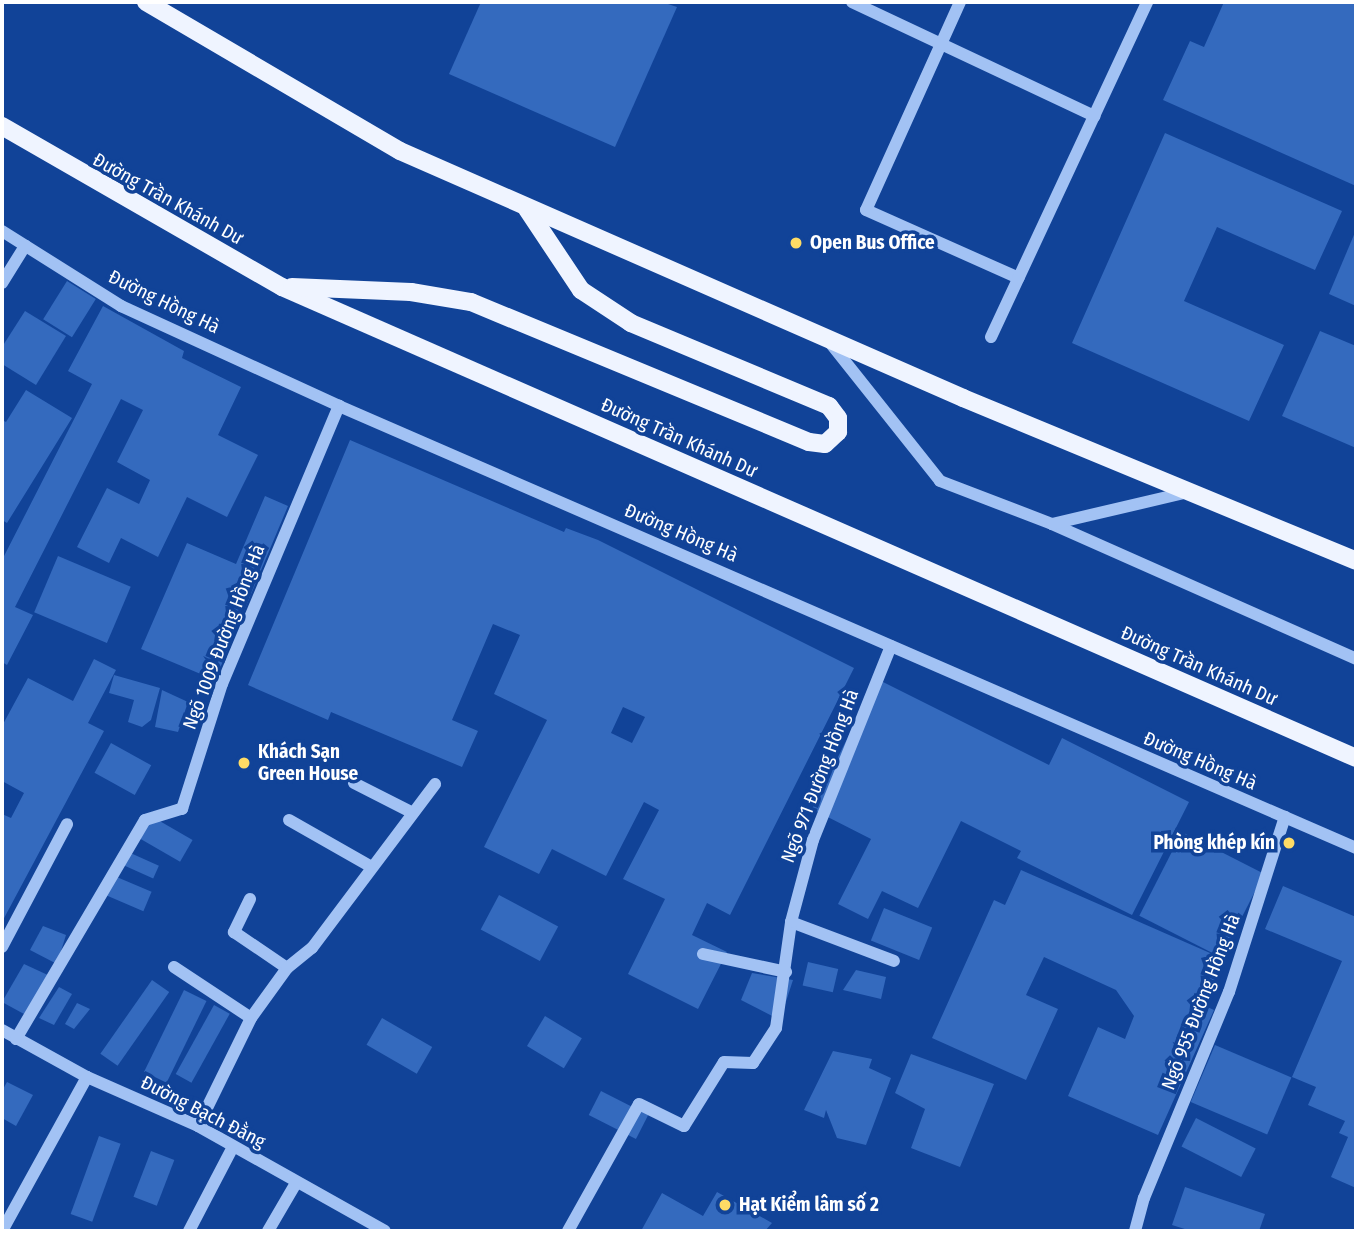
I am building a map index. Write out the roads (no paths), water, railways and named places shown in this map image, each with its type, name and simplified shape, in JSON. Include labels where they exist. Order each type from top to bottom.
[{"type":"main road","points":[[146,2],[400,151],[527,209],[1356,561]]},
{"type":"main road","name":"Đường Trần Khánh Dư","points":[[2,126],[282,286],[1356,758]]},
{"type":"main road","points":[[282,286],[411,292],[471,302],[809,442],[825,443],[838,432],[838,418],[829,406],[631,323],[581,290],[527,209]]},
{"type":"street","points":[[852,2],[1094,116]]},
{"type":"street","points":[[960,2],[866,210],[1019,278]]},
{"type":"street","points":[[991,337],[1147,2]]},
{"type":"street","name":"Đường Hồng Hà","points":[[2,231],[121,306],[339,406],[1356,848]]},
{"type":"street","points":[[2,283],[25,246]]},
{"type":"street","points":[[826,337],[940,481],[1052,524],[1356,659]]},
{"type":"street","name":"Ngõ 1009 Đường Hồng Hà","points":[[16,1039],[145,820],[182,808],[222,684],[339,406]]},
{"type":"street","points":[[1052,524],[1189,492]]},
{"type":"street","name":"Ngõ 971 Đường Hồng Hà","points":[[568,1231],[639,1104],[684,1126],[724,1062],[753,1063],[776,1028],[791,922],[813,840],[891,646]]},
{"type":"street","points":[[354,783],[413,813]]},
{"type":"street","points":[[198,1126],[251,1018],[287,968],[312,948],[370,866],[435,783]]},
{"type":"street","name":"Ngõ 955 Đường Hồng Hà","points":[[1135,1231],[1144,1198],[1229,992],[1270,874],[1285,817]]},
{"type":"street","points":[[289,820],[370,866]]},
{"type":"street","points":[[2,947],[67,824]]},
{"type":"street","points":[[250,899],[234,932],[287,968]]},
{"type":"street","points":[[791,922],[894,961]]},
{"type":"street","points":[[703,954],[786,972]]},
{"type":"street","points":[[174,967],[251,1018]]},
{"type":"street","name":"Đường Bạch Đằng","points":[[2,1030],[88,1077],[198,1126],[385,1231]]},
{"type":"street","points":[[2,1231],[88,1077]]},
{"type":"street","points":[[189,1231],[233,1147]]},
{"type":"street","points":[[268,1231],[296,1183]]},
{"type":"place","name":"Open Bus Office","points":[[796,243]]},
{"type":"place","name":"Khách Sạn Green House","points":[[244,763]]},
{"type":"place","name":"Phòng khép kín","points":[[1289,843]]},
{"type":"place","name":"Hạt Kiểm lâm số 2","points":[[725,1205]]}]
